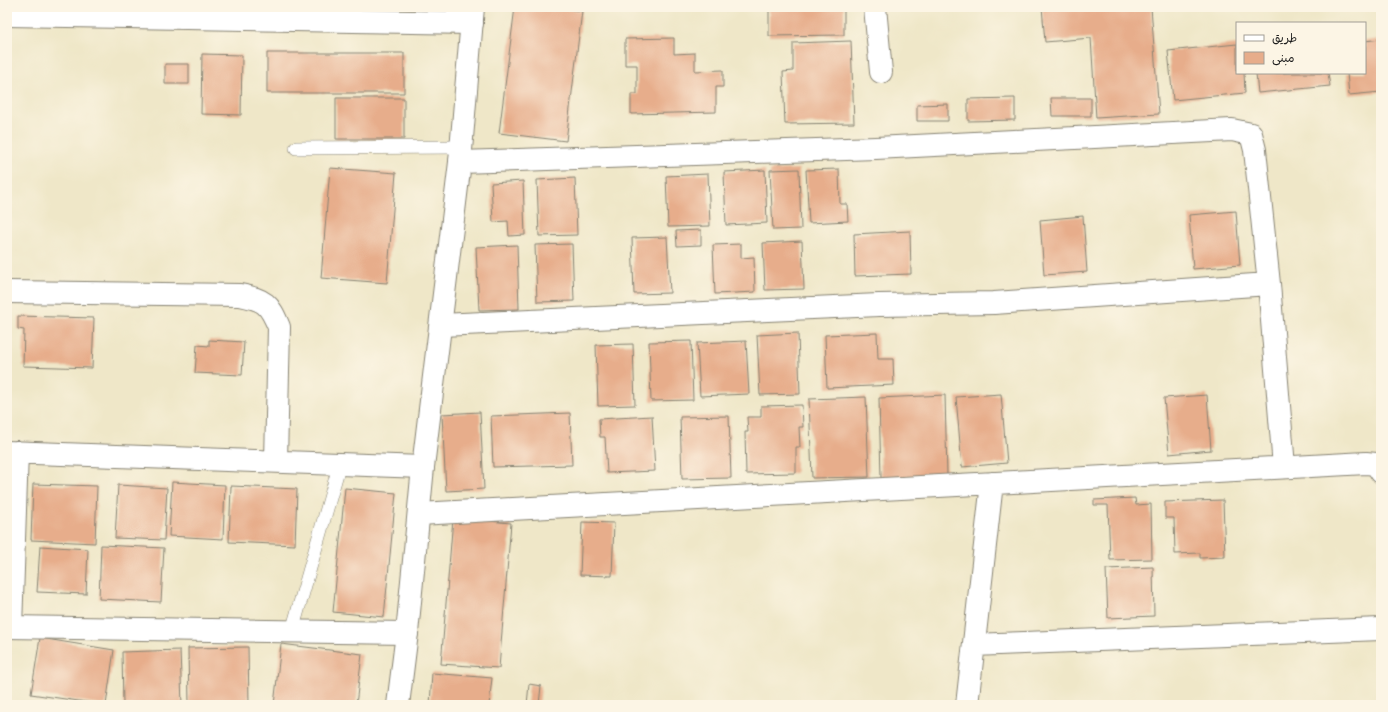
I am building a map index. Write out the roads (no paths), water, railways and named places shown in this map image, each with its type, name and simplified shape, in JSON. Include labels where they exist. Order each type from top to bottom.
[{"type":"street","points":[[875,7],[882,72]]},
{"type":"street","points":[[7,15],[473,15],[461,154],[423,467],[407,633],[398,705]]},
{"type":"street","points":[[461,154],[906,146],[1232,130],[1251,134],[1269,284],[1284,467]]},
{"type":"street","points":[[441,325],[879,305],[994,304],[1269,284]]},
{"type":"street","points":[[7,292],[240,295],[258,299],[272,309],[279,327],[276,461]]},
{"type":"street","points":[[407,633],[9,627],[12,452],[423,467]]},
{"type":"street","points":[[419,514],[1366,463],[1376,464],[1381,472]]},
{"type":"street","points":[[967,705],[992,483]]},
{"type":"street","points":[[974,645],[1381,629]]},
{"type":"lane","points":[[296,148],[461,154]]},
{"type":"lane","points":[[292,631],[340,463]]}]
